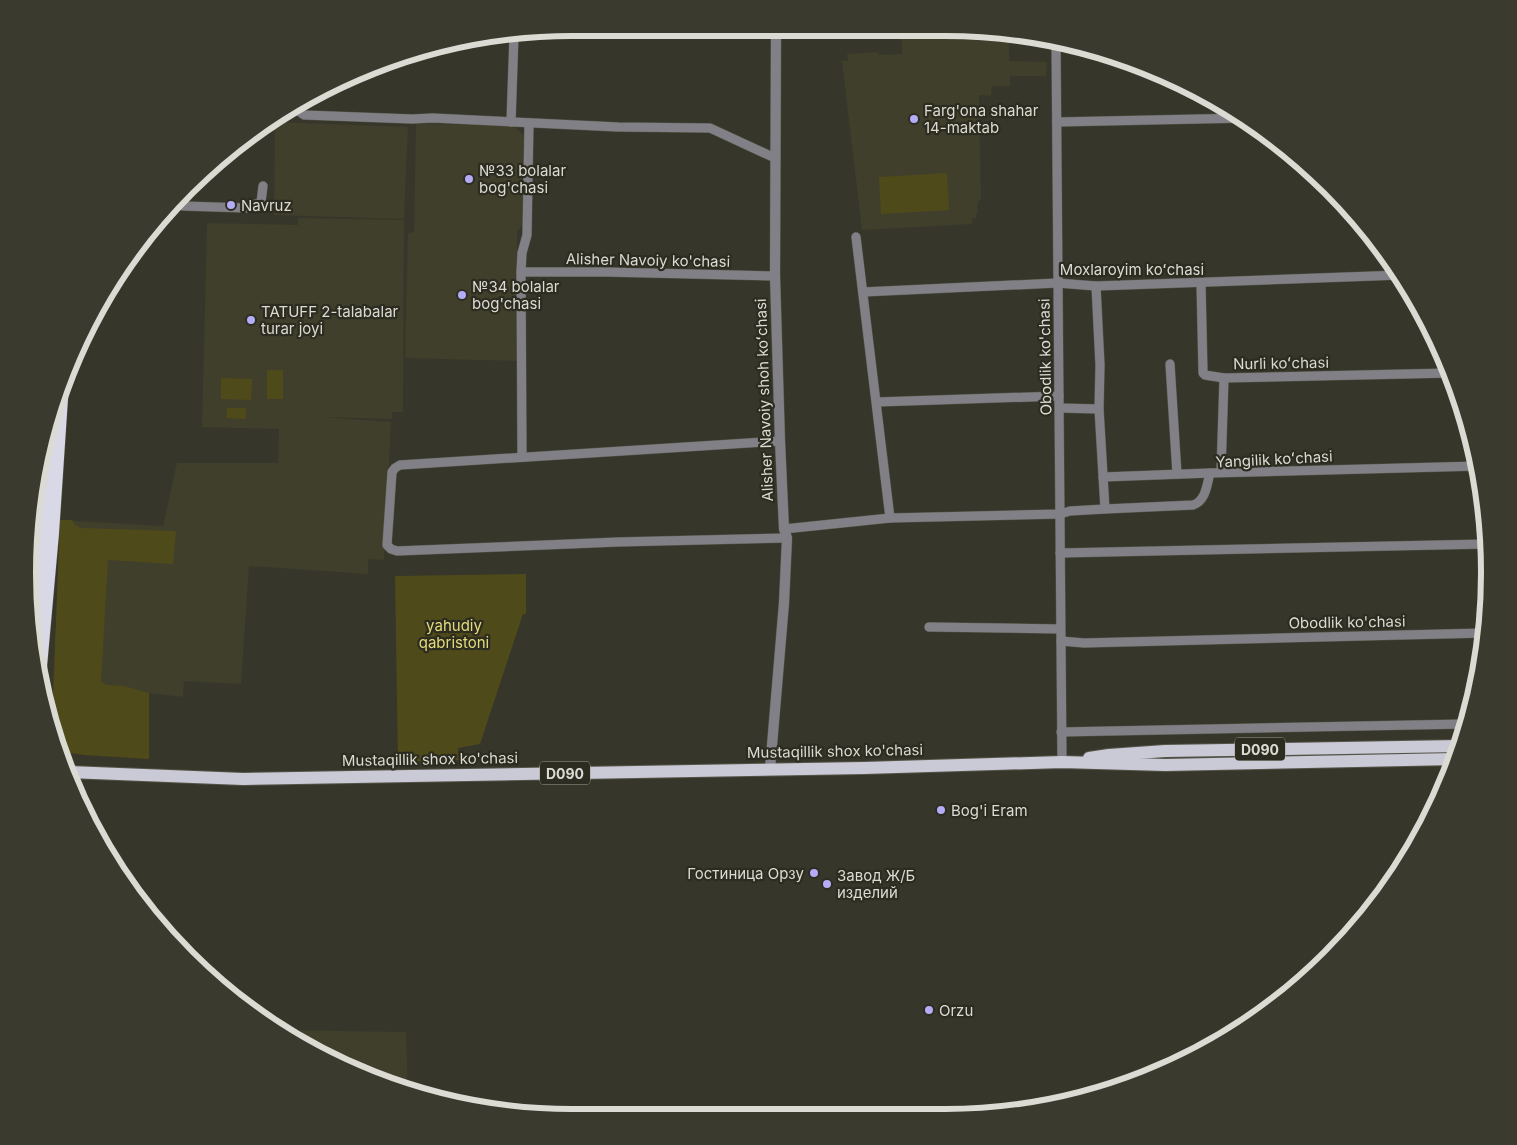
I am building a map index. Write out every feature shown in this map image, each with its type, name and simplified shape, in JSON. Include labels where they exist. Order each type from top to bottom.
[{"type":"highway","points":[[42,646],[60,418]]},
{"type":"highway","points":[[36,585],[45,481]]},
{"type":"main road","name":"Mustaqillik shox ko'chasi","points":[[1062,762],[1109,755],[1165,751],[1452,746]]},
{"type":"main road","name":"Mustaqillik shox ko'chasi","points":[[75,772],[243,779],[1062,762],[1166,765],[1447,759]]},
{"type":"street","name":"Alisher Navoiy shoh koʻchasi","points":[[770,769],[784,603],[786,533],[780,441],[775,276],[776,36]]},
{"type":"street","points":[[511,122],[514,40]]},
{"type":"street","name":"Obodlik ko'chasi","points":[[1056,49],[1062,762]]},
{"type":"street","points":[[299,111],[304,115],[433,118],[618,127],[710,128],[775,158]]},
{"type":"street","points":[[1057,122],[1229,118]]},
{"type":"street","points":[[529,123],[527,235],[522,253],[521,272],[522,457],[780,441]]},
{"type":"street","points":[[183,206],[246,208],[261,202],[263,186]]},
{"type":"street","points":[[856,237],[890,518]]},
{"type":"street","name":"Alisher Navoiy ko'chasi","points":[[521,272],[775,276]]},
{"type":"street","name":"Moxlaroyim koʻchasi","points":[[863,292],[1057,283],[1096,286],[1390,275]]},
{"type":"street","name":"Nurli koʻchasi","points":[[1202,283],[1203,374],[1208,376],[1224,378],[1442,373]]},
{"type":"street","points":[[1096,286],[1100,365],[1102,477],[1105,509]]},
{"type":"street","points":[[1170,364],[1177,474]]},
{"type":"street","points":[[1221,472],[1224,378]]},
{"type":"street","points":[[877,402],[1059,396]]},
{"type":"street","points":[[1060,408],[1100,409]]},
{"type":"street","name":"Yangilik koʻchasi","points":[[522,457],[400,465],[395,468],[392,472],[388,545],[397,552],[618,542],[786,533],[890,518],[1060,514],[1070,511],[1193,506],[1198,504],[1206,490],[1210,473],[1470,466]]},
{"type":"street","points":[[1102,477],[1210,473]]},
{"type":"street","points":[[1060,553],[1480,544]]},
{"type":"street","points":[[929,627],[1060,629]]},
{"type":"street","name":"Obodlik ko'chasi","points":[[1061,641],[1084,643],[1477,633]]},
{"type":"street","points":[[1062,732],[1458,724]]},
{"type":"shaded area","name":"Farg'ona shahar 14-maktab","points":[[901,36],[980,37],[1009,40],[1009,61],[1047,62],[1046,76],[1010,76],[1010,86],[992,86],[991,96],[979,95],[981,198],[977,205],[978,212],[976,218],[972,218],[972,224],[862,230],[842,61],[848,61],[847,54],[878,52],[878,55],[902,54]]},
{"type":"shaded area","points":[[282,122],[408,127],[404,219],[274,215],[275,127]]},
{"type":"shaded area","points":[[416,124],[512,125],[524,135],[523,224],[517,232],[518,361],[405,358],[408,233],[414,232]]},
{"type":"shaded area","points":[[298,218],[404,220],[403,412],[392,412],[392,419],[322,417],[391,422],[384,560],[368,559],[368,574],[249,566],[241,684],[184,681],[183,697],[149,693],[149,759],[59,726],[53,702],[60,520],[163,526],[177,463],[278,463],[279,429],[202,427],[207,223],[298,225]]},
{"type":"shaded area","points":[[294,1030],[406,1032],[408,1082],[367,1068]]},
{"type":"green space","points":[[947,173],[949,210],[881,214],[879,177]]},
{"type":"green space","points":[[267,370],[283,370],[283,399],[267,399]]},
{"type":"green space","points":[[221,378],[252,379],[251,400],[221,399]]},
{"type":"green space","points":[[227,408],[246,408],[246,419],[226,418]]},
{"type":"green space","points":[[60,520],[72,520],[75,525],[81,528],[176,531],[173,564],[108,560],[101,682],[107,685],[123,686],[149,693],[149,759],[68,752],[53,702]]},
{"type":"green space","name":"yahudiy qabristoni","points":[[526,574],[526,614],[523,614],[480,744],[458,748],[459,760],[398,762],[395,576]]},
{"type":"place","name":"Farg'ona shahar 14-maktab","points":[[914,119]]},
{"type":"place","name":"№33 bolalar bog'chasi","points":[[469,179]]},
{"type":"place","name":"Navruz","points":[[231,205]]},
{"type":"place","name":"№34 bolalar bog'chasi","points":[[462,295]]},
{"type":"place","name":"TATUFF 2-talabalar turar joyi","points":[[251,320]]},
{"type":"place","name":"Bog'i Eram","points":[[941,810]]},
{"type":"place","name":"Гостиница Орзу","points":[[814,873]]},
{"type":"place","name":"Завод Ж/Б изделий","points":[[827,884]]},
{"type":"place","name":"Orzu","points":[[929,1010]]}]
